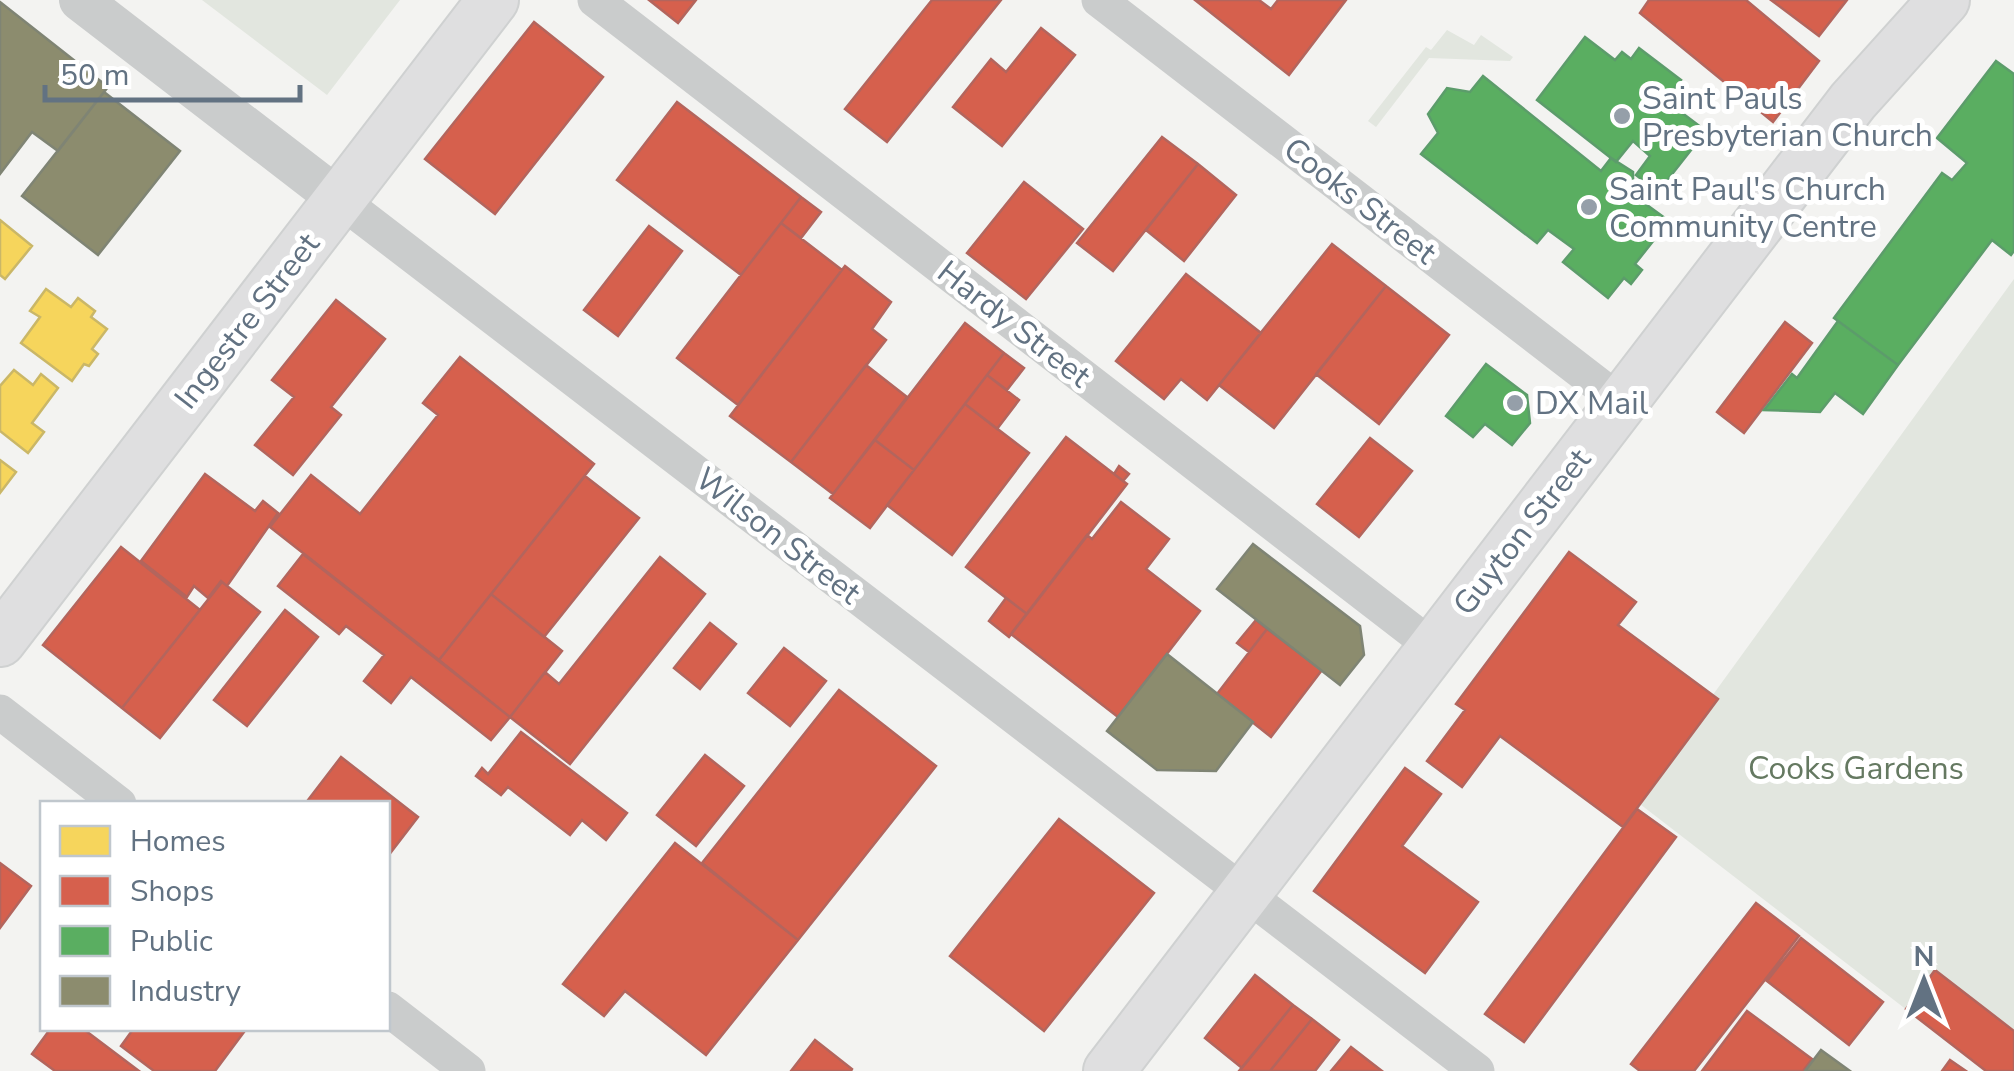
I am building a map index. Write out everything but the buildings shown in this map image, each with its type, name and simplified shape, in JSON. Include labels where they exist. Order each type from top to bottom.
[{"type":"main road","name":"Ingestre Street","points":[[0,642],[493,0]]},
{"type":"main road","name":"Guyton Street","points":[[1109,1071],[1853,101],[1944,0]]},
{"type":"street","name":"Wilson Street","points":[[80,0],[1477,1071]]},
{"type":"street","name":"Hardy Street","points":[[595,0],[1433,647]]},
{"type":"street","name":"Cooks Street","points":[[1099,0],[1622,403]]},
{"type":"street","points":[[0,712],[115,801]]},
{"type":"street","points":[[390,1011],[468,1071]]},
{"type":"green space","points":[[202,0],[400,0],[327,95]]},
{"type":"green space","points":[[1447,30],[1474,45],[1481,35],[1513,57],[1510,61],[1429,58],[1376,127],[1368,121],[1426,47],[1431,50]]},
{"type":"green space","name":"Cooks Gardens","points":[[2014,279],[2014,1071],[1986,1071],[1636,801]]},
{"type":"place","name":"Saint Pauls Presbyterian Church","points":[[1622,116]]},
{"type":"place","name":"Saint Paul's Church Community Centre","points":[[1589,207]]},
{"type":"place","name":"DX Mail","points":[[1515,403]]}]
